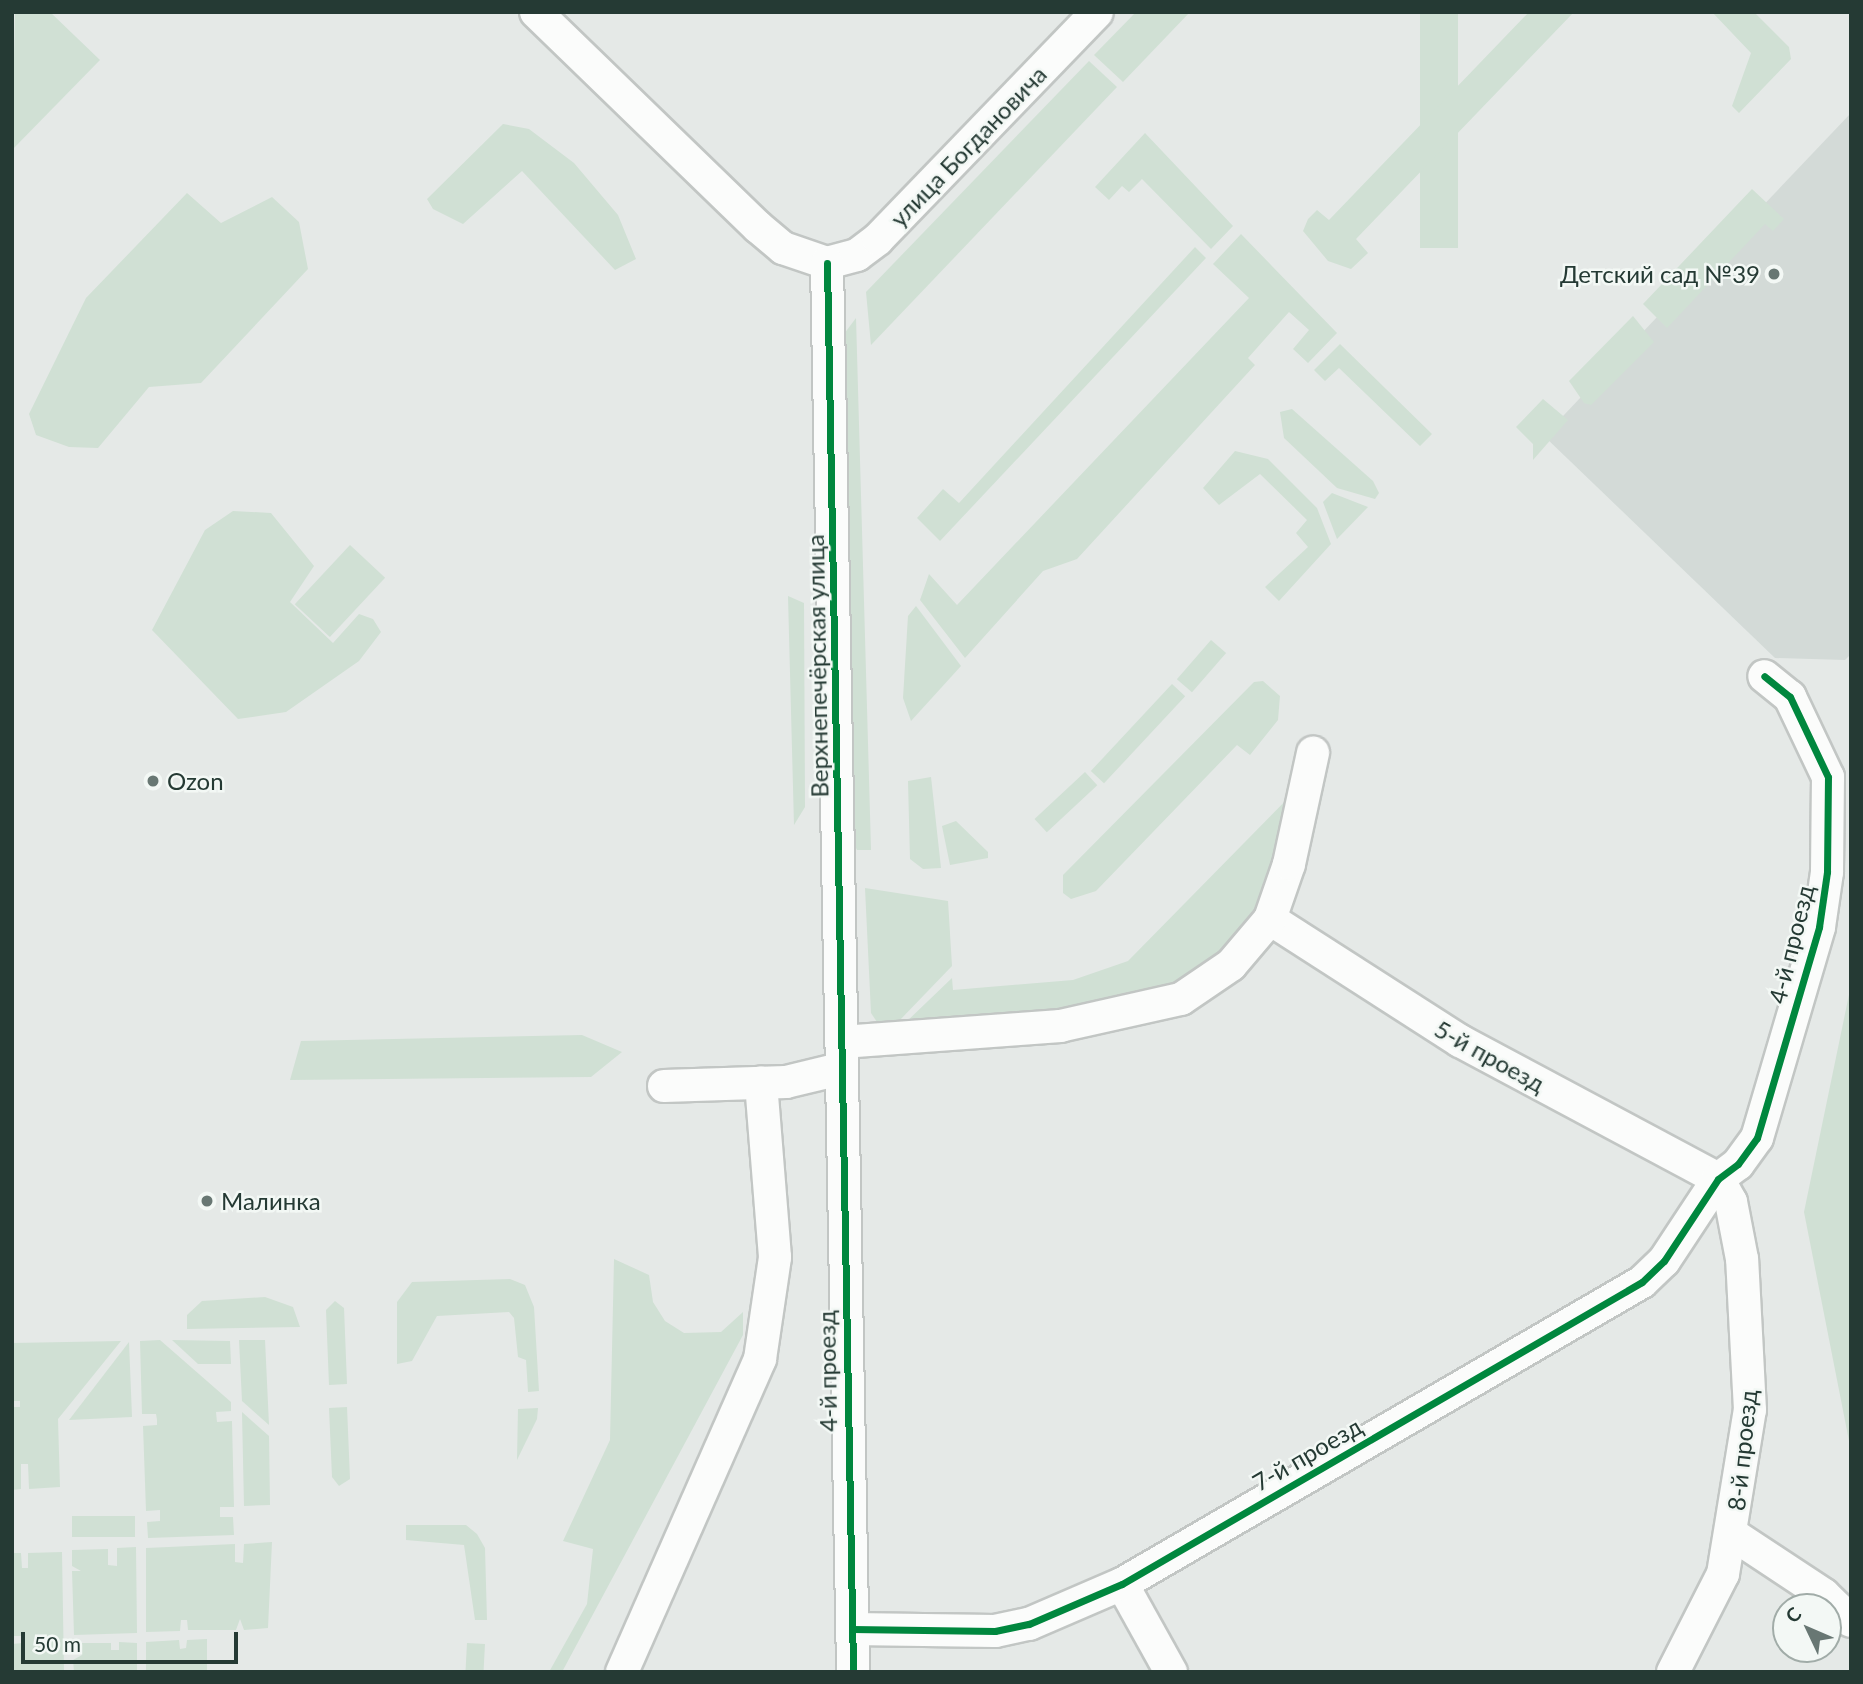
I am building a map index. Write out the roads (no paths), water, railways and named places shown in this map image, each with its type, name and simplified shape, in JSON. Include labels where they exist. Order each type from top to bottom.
[{"type":"street","points":[[536,12],[765,233],[783,248],[827,263]]},
{"type":"street","name":"улица Богдановича","points":[[827,263],[857,255],[878,239],[1097,12]]},
{"type":"street","name":"Верхнепечёрская улица","points":[[827,263],[841,1055]]},
{"type":"street","name":"4-й проезд","points":[[1718,1179],[1738,1164],[1757,1139],[1819,927],[1828,872],[1828,777],[1790,696],[1764,676]]},
{"type":"street","points":[[663,1086],[761,1083],[841,1055],[1060,1026],[1181,999],[1231,965],[1270,919],[1289,864],[1313,752]]},
{"type":"street","name":"5-й проезд","points":[[1270,919],[1460,1041],[1718,1179]]},
{"type":"street","name":"4-й проезд","points":[[841,1055],[853,1672]]},
{"type":"street","points":[[622,1672],[760,1359],[775,1257],[761,1083]]},
{"type":"street","name":"8-й проезд","points":[[1673,1672],[1723,1574],[1732,1534],[1750,1410],[1749,1347],[1742,1259],[1731,1202],[1718,1179]]},
{"type":"street","name":"7-й проезд","points":[[852,1629],[995,1631],[1029,1624],[1122,1584],[1642,1282],[1684,1237],[1718,1179]]},
{"type":"street","points":[[1732,1534],[1824,1595],[1851,1621]]},
{"type":"street","points":[[1122,1584],[1171,1672]]},
{"type":"place","name":"Детский сад №39","points":[[1774,274]]},
{"type":"place","name":"Ozon","points":[[153,781]]},
{"type":"place","name":"Малинка","points":[[207,1201]]}]
